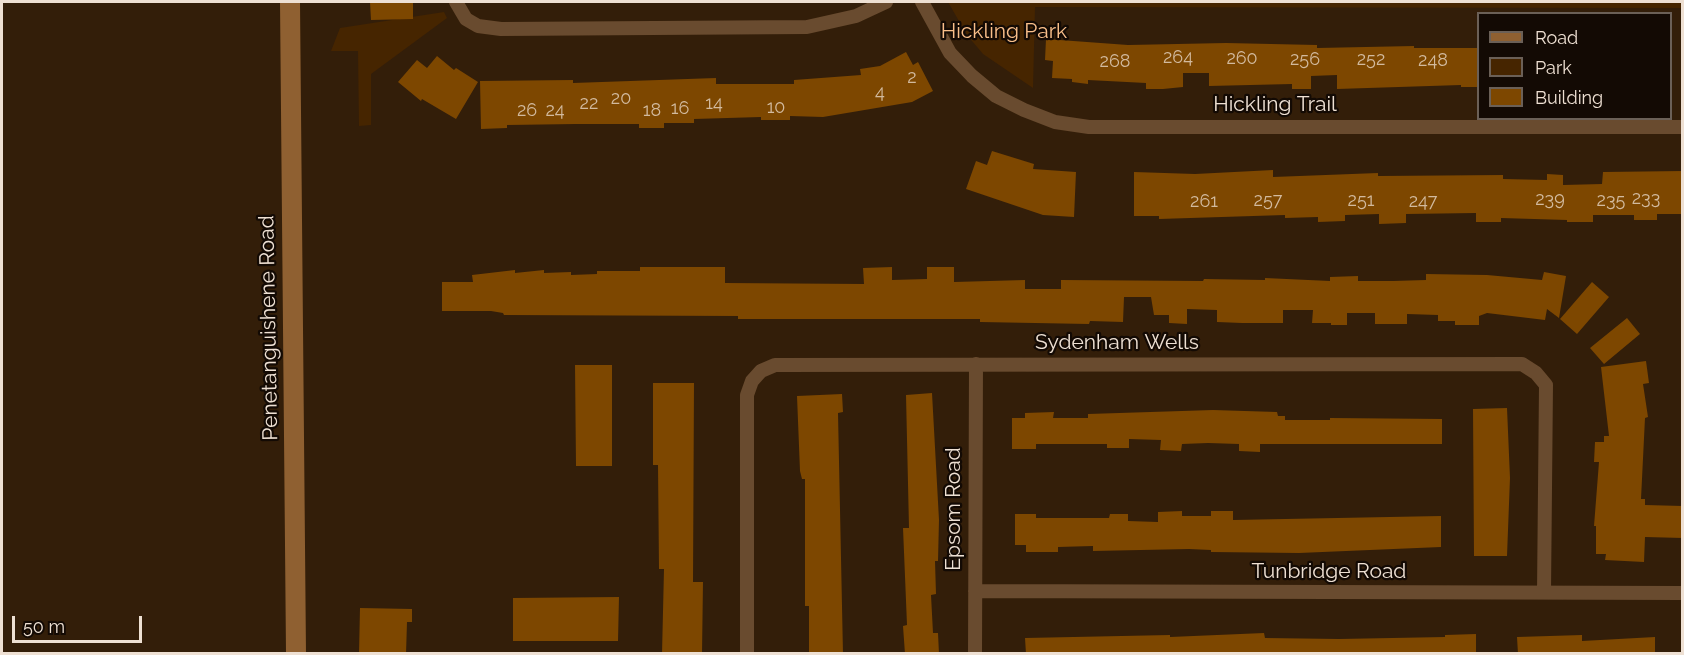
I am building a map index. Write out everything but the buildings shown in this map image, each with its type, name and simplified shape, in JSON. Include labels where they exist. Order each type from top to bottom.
[{"type":"main road","name":"Penetanguishene Road","points":[[290,2],[296,654]]},
{"type":"street","points":[[456,2],[466,19],[478,26],[501,29],[807,27],[856,16],[886,2]]},
{"type":"street","name":"Hickling Trail","points":[[922,2],[950,53],[972,76],[996,96],[1054,122],[1089,127],[1683,127]]},
{"type":"street","name":"Sydenham Wells","points":[[747,654],[746,410],[752,381],[761,371],[776,364],[1522,364],[1536,372],[1546,385],[1544,592]]},
{"type":"street","name":"Epsom Road","points":[[975,654],[976,364]]},
{"type":"street","name":"Tunbridge Road","points":[[975,591],[1683,593]]},
{"type":"green space","name":"Hickling Park","points":[[948,2],[1682,2],[1682,8],[1035,7],[1033,88],[983,54],[967,35]]},
{"type":"green space","points":[[444,12],[447,18],[371,74],[371,125],[359,126],[358,51],[331,51],[340,28]]}]
